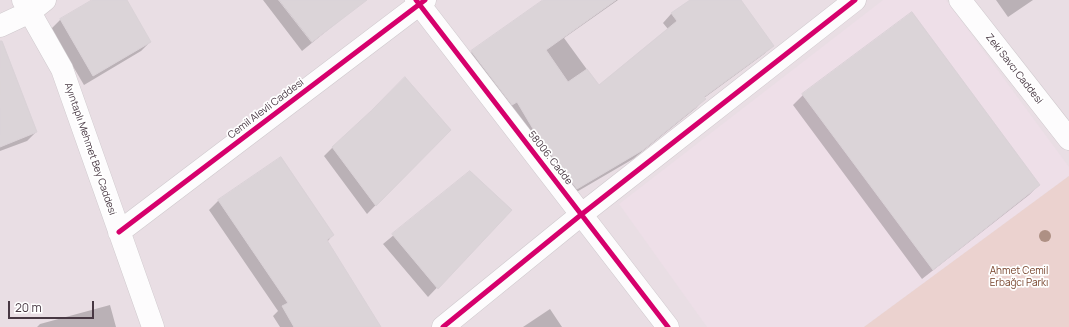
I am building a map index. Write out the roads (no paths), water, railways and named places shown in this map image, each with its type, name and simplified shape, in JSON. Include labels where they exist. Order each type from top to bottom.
[{"type":"street","points":[[443,327],[582,214],[855,0]]},
{"type":"street","name":"Zeki Savcı Caddesi","points":[[960,0],[1069,139]]},
{"type":"street","name":"58006. Cadde","points":[[420,1],[668,327]]},
{"type":"street","name":"Cemil Alevli Caddesi","points":[[119,232],[420,1]]},
{"type":"street","points":[[0,26],[33,4]]},
{"type":"street","name":"Ayıntaplı Mehmet Bey Caddesi","points":[[33,4],[62,68],[153,327]]},
{"type":"park label","name":"Ahmet Cemil Erbağcı Parkı","points":[[1019,276]]}]
